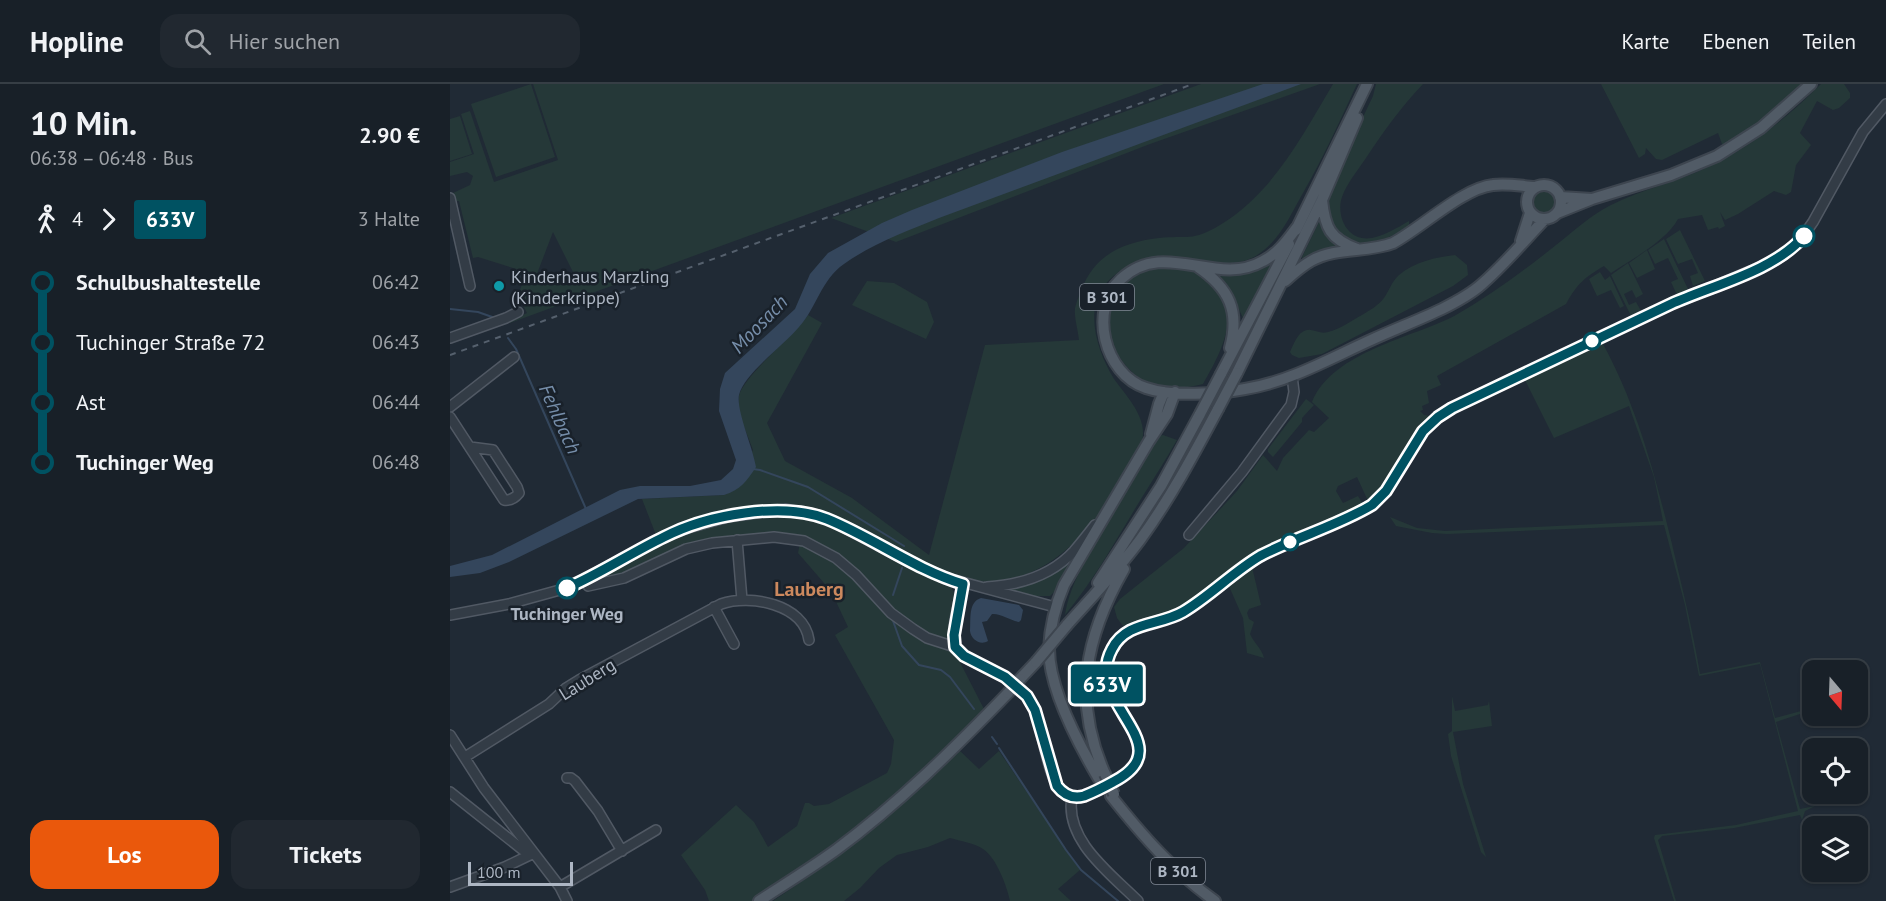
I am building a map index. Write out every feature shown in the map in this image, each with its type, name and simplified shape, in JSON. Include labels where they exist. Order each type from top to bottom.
[{"type":"main road","name":"B 301","points":[[1102,776],[1088,726],[1085,694],[1086,674],[1102,610],[1140,540],[1180,478],[1237,373],[1322,200],[1351,134],[1368,84]]},
{"type":"main road","name":"B 301","points":[[1069,623],[1161,486],[1298,226],[1368,84]]},
{"type":"main road","points":[[1502,184],[1526,201],[1530,213],[1536,218],[1545,219],[1592,199],[1671,175],[1718,156],[1761,128],[1811,84]]},
{"type":"main road","name":"B 301","points":[[1281,285],[1312,261],[1335,253],[1394,243],[1471,192],[1483,187],[1502,184],[1535,187]]},
{"type":"main road","points":[[1526,201],[1529,193],[1535,187],[1548,185],[1556,189],[1560,197],[1561,205],[1557,213]]},
{"type":"main road","points":[[1560,197],[1592,199]]},
{"type":"main road","points":[[1322,200],[1327,227],[1334,237],[1360,250]]},
{"type":"main road","name":"B 301","points":[[1517,249],[1530,213]]},
{"type":"main road","name":"B 301","points":[[1143,387],[1169,392],[1246,389],[1292,376],[1442,309],[1480,286],[1502,266],[1545,219]]},
{"type":"main road","name":"B 301","points":[[1156,414],[1149,393],[1125,374],[1111,353],[1103,323],[1107,298],[1121,278],[1142,266],[1169,261],[1232,270],[1253,266],[1280,249],[1298,226]]},
{"type":"main road","name":"B 301","points":[[1198,266],[1221,285],[1232,307],[1234,330],[1227,361]]},
{"type":"main road","name":"B 301","points":[[1149,441],[1156,414],[1169,392]]},
{"type":"main road","name":"B 301","points":[[1169,392],[1167,414],[1075,565],[1055,607],[1049,650],[1052,670],[1073,731],[1112,795],[1166,861],[1215,901]]},
{"type":"main road","name":"B 301","points":[[1069,623],[1107,582],[1140,540]]},
{"type":"main road","points":[[759,901],[835,851],[893,804],[958,745],[1008,693],[1069,623]]},
{"type":"street","points":[[588,586],[624,578],[686,549],[712,543],[774,537],[804,541],[836,558],[902,621],[927,638],[955,647],[964,656],[1005,677],[1027,696],[1035,710],[1054,780],[1061,791],[1072,797],[1085,795],[1125,776],[1137,762],[1139,749],[1136,735],[1111,694],[1106,677],[1107,663],[1112,648],[1128,631],[1181,613],[1257,558],[1372,505],[1386,491],[1423,431],[1452,408],[1674,303],[1774,261],[1790,251],[1813,222],[1863,132],[1886,104]]},
{"type":"street","points":[[450,198],[470,286]]},
{"type":"street","points":[[450,338],[518,312]]},
{"type":"street","points":[[450,407],[514,357]]},
{"type":"street","points":[[1189,535],[1242,471],[1291,405],[1294,392],[1292,376]]},
{"type":"street","points":[[450,417],[504,500],[514,499],[519,490],[495,452],[490,449],[470,447]]},
{"type":"street","points":[[450,615],[509,604],[567,588],[665,536],[688,528],[759,512],[786,509],[838,524],[927,570],[968,585],[1055,607]]},
{"type":"street","points":[[968,585],[1005,585],[1040,576],[1067,558],[1104,518]]},
{"type":"street","points":[[737,540],[742,600]]},
{"type":"street","points":[[955,647],[954,635],[968,585]]},
{"type":"street","name":"Lauberg","points":[[465,758],[549,705],[572,684],[727,602],[742,600],[768,603],[789,612],[804,626],[809,640]]},
{"type":"street","points":[[714,607],[734,644]]},
{"type":"street","points":[[450,735],[484,788],[560,887],[567,901]]},
{"type":"street","points":[[567,778],[575,781],[598,811],[622,851]]},
{"type":"street","points":[[450,792],[523,850],[534,853]]},
{"type":"street","points":[[1072,797],[1070,806],[1072,821],[1077,833],[1098,860],[1138,901]]},
{"type":"street","points":[[560,887],[656,830]]},
{"type":"street","points":[[450,887],[505,867],[534,853]]},
{"type":"shaded area","points":[[531,84],[555,157],[496,177],[471,104]]},
{"type":"shaded area","points":[[533,84],[1164,84],[510,323],[509,321],[527,313],[517,299],[526,272],[478,257],[473,258],[459,201],[455,201],[453,193],[470,185],[473,176],[467,172],[450,176],[450,162],[474,154],[461,114],[470,111],[494,182],[558,160]],"holes":[[[553,232],[573,272],[543,285],[535,279]]]},
{"type":"shaded area","points":[[1201,84],[1320,84],[1150,144],[896,242],[831,218]]},
{"type":"shaded area","points":[[1333,84],[1357,84],[1293,211],[1283,229],[1270,245],[1254,257],[1231,263],[1171,257],[1152,258],[1121,270],[1102,289],[1095,311],[1096,335],[1103,358],[1114,379],[1140,419],[1143,434],[1141,446],[1136,458],[1107,503],[1090,525],[1072,545],[1052,561],[1029,573],[1005,580],[978,581],[949,576],[800,509],[691,523],[656,535],[642,499],[724,495],[753,450],[739,410],[739,396],[759,367],[808,315],[822,323],[767,423],[785,461],[852,498],[929,555],[985,345],[1079,340],[1075,306],[1087,279],[1102,259],[1111,252],[1133,243],[1203,234],[1239,212],[1256,197],[1285,162]]},
{"type":"shaded area","points":[[1376,84],[1423,84],[1407,101],[1353,177],[1344,192],[1340,206],[1344,225],[1350,232],[1364,238],[1388,233],[1409,221],[1409,225],[1383,240],[1361,243],[1347,240],[1338,234],[1332,225],[1327,208],[1328,200],[1373,96]]},
{"type":"shaded area","points":[[1601,84],[1804,84],[1763,122],[1728,144],[1722,144],[1718,133],[1662,160],[1656,159],[1646,148],[1645,154],[1639,158]]},
{"type":"shaded area","points":[[1821,84],[1844,84],[1850,93],[1850,98],[1839,108],[1833,110],[1817,101],[1800,133],[1811,145],[1796,165],[1791,192],[1786,195],[1774,191],[1725,220],[1720,212],[1725,226],[1719,229],[1718,227],[1708,230],[1702,215],[1678,219],[1657,242],[1611,273],[1604,266],[1597,270],[1578,286],[1566,304],[1437,376],[1441,385],[1427,391],[1429,403],[1422,406],[1423,410],[1420,411],[1424,415],[1432,416],[1404,463],[1377,495],[1368,501],[1357,477],[1338,486],[1336,491],[1343,503],[1358,496],[1363,504],[1339,518],[1263,550],[1177,611],[1123,626],[1117,618],[1114,607],[1120,599],[1184,548],[1237,491],[1263,455],[1277,471],[1283,458],[1309,430],[1314,432],[1329,418],[1312,402],[1322,385],[1337,370],[1376,348],[1456,315],[1495,291],[1604,209],[1635,194],[1696,172],[1724,159],[1754,141]]},
{"type":"shaded area","points":[[460,116],[472,154],[450,161],[450,119]]},
{"type":"shaded area","points":[[1544,190],[1554,193],[1557,203],[1554,213],[1544,216],[1534,213],[1531,203],[1534,193]]},
{"type":"shaded area","points":[[1319,222],[1337,246],[1303,259],[1302,257]]},
{"type":"shaded area","points":[[1680,230],[1705,281],[1693,286],[1690,276],[1698,273],[1692,259],[1678,264],[1666,239]]},
{"type":"shaded area","points":[[1664,239],[1688,289],[1677,295],[1671,282],[1678,279],[1668,258],[1655,264],[1648,250]]},
{"type":"shaded area","points":[[1647,250],[1655,269],[1637,278],[1629,263]]},
{"type":"shaded area","points":[[1455,255],[1467,265],[1468,275],[1453,286],[1322,354],[1299,358],[1290,352],[1303,331],[1323,333],[1332,331],[1374,308],[1384,298],[1392,283],[1405,270],[1418,263]]},
{"type":"shaded area","points":[[1274,261],[1244,320],[1227,284],[1218,276],[1248,273]]},
{"type":"shaded area","points":[[1628,263],[1643,294],[1636,298],[1632,290],[1624,294],[1629,305],[1636,302],[1641,311],[1631,316],[1611,275]]},
{"type":"shaded area","points":[[1152,266],[1177,266],[1192,271],[1213,285],[1222,296],[1228,321],[1226,334],[1203,384],[1175,388],[1152,384],[1132,372],[1113,346],[1106,314],[1107,304],[1114,287]]},
{"type":"shaded area","points":[[1600,272],[1605,280],[1610,276],[1624,306],[1620,308],[1611,290],[1597,296],[1589,279]]},
{"type":"shaded area","points":[[867,281],[894,283],[927,302],[934,322],[926,339],[852,305]]},
{"type":"shaded area","points":[[1603,344],[1626,392],[1652,467],[1666,518],[1694,642],[1700,674],[1760,662],[1775,718],[1802,711],[1802,713],[1776,722],[1800,809],[1815,806],[1805,811],[1802,820],[1800,815],[1734,828],[1662,836],[1658,840],[1676,901],[1674,901],[1655,835],[1736,825],[1798,811],[1760,664],[1699,676],[1685,605],[1664,525],[1447,534],[1396,526],[1390,517],[1417,528],[1445,531],[1663,521],[1654,477],[1629,406],[1554,438],[1525,380]]},
{"type":"shaded area","points":[[1306,399],[1314,405],[1273,457],[1268,449]]},
{"type":"shaded area","points":[[1163,435],[1177,440],[1096,573],[1065,615],[1071,591],[1087,559],[1145,458],[1159,436]]},
{"type":"shaded area","points":[[787,511],[816,517],[950,585],[955,604],[947,637],[984,709],[963,735],[936,762],[833,848],[754,901],[709,901],[705,890],[681,855],[736,805],[754,822],[768,847],[797,826],[805,803],[814,806],[829,804],[887,773],[891,764],[894,740],[835,635],[848,627],[831,591],[798,553],[801,537],[710,541],[610,579],[605,573],[665,538],[707,524]]},
{"type":"shaded area","points":[[1071,561],[1056,590],[1050,596],[1033,596],[1004,590],[1039,580]]},
{"type":"shaded area","points":[[1252,567],[1261,605],[1249,609],[1247,613],[1249,619],[1254,622],[1250,634],[1264,658],[1247,653],[1243,618],[1228,584]]},
{"type":"shaded area","points":[[1452,696],[1455,711],[1488,705],[1489,701],[1492,726],[1453,732],[1463,784],[1486,857],[1481,852],[1451,756],[1448,734],[1452,731]]},
{"type":"shaded area","points":[[960,751],[979,769],[999,751],[1080,870],[1058,889],[1071,901],[1010,901],[1000,872],[988,853],[976,845],[950,838],[928,847],[897,855],[879,868],[844,901],[773,901],[870,830]]},
{"type":"water","points":[[1263,84],[1301,84],[939,218],[878,244],[836,270],[799,327],[756,369],[742,387],[739,395],[740,410],[756,467],[739,488],[724,495],[638,499],[509,562],[480,573],[450,577],[450,566],[492,555],[620,490],[640,486],[690,486],[721,480],[733,469],[736,460],[719,411],[720,389],[725,373],[795,309],[810,274],[828,253],[882,223],[912,210],[1062,152]]},
{"type":"water","points":[[981,598],[1019,605],[1023,610],[1021,620],[1019,622],[992,614],[987,621],[982,622],[988,641],[982,643],[976,641],[970,631],[971,612],[974,603]]},
{"type":"waterway","name":"Fehlbach","points":[[450,309],[478,312],[495,318]]},
{"type":"waterway","name":"Fehlbach","points":[[508,338],[516,349],[586,509]]},
{"type":"waterway","points":[[753,469],[808,487],[904,546]]},
{"type":"waterway","points":[[893,595],[902,568]]},
{"type":"waterway","points":[[892,618],[902,646],[919,665],[941,670],[950,677],[974,709]]},
{"type":"waterway","points":[[992,737],[997,744]]},
{"type":"waterway","points":[[999,748],[1081,870],[1118,901]]},
{"type":"railway","points":[[450,355],[1193,84]]},
{"type":"bus line","name":"633V","points":[[567,588],[665,536],[705,522],[786,509],[826,518],[927,570],[963,584],[954,635],[955,647],[959,653],[1005,677],[1021,689],[1035,710],[1057,786],[1072,797],[1085,795],[1125,776],[1133,769],[1138,758],[1139,744],[1136,735],[1111,694],[1106,677],[1107,663],[1112,648],[1123,634],[1137,627],[1181,613],[1257,558],[1372,505],[1393,481],[1423,431],[1430,423],[1452,408],[1674,303],[1774,261],[1790,251],[1804,236]]},
{"type":"place","name":"Kinderhaus Marzling (Kinderkrippe)","points":[[499,286]]},
{"type":"place","name":"Tuchinger Weg","points":[[567,588]]},
{"type":"district","name":"Lauberg","points":[[809,589]]},
{"type":"water label","name":"Moosach","points":[[759,324]]}]
